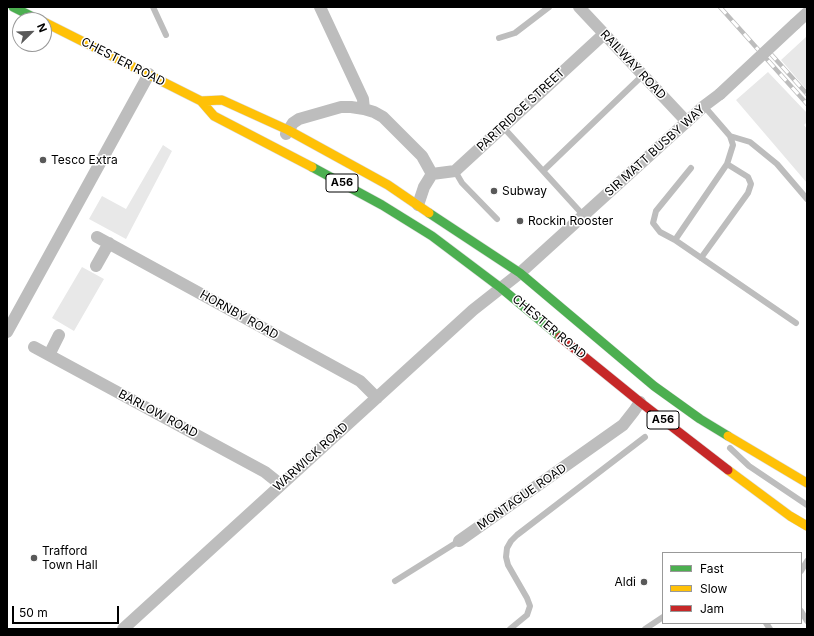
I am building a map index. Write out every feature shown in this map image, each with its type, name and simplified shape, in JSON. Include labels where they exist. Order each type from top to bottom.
[{"type":"highway","points":[[13,7],[23,12]]},
{"type":"highway","name":"CHESTER ROAD","points":[[52,26],[201,101],[214,116],[382,205],[432,236],[501,288],[640,402],[722,466],[790,516],[807,526]]},
{"type":"highway","name":"CHESTER ROAD","points":[[201,101],[222,100],[288,130],[369,174],[520,273],[654,386],[700,419],[807,483]]},
{"type":"street","points":[[320,7],[363,100],[364,109]]},
{"type":"street","name":"RAILWAY ROAD","points":[[579,7],[642,76],[687,122]]},
{"type":"street","name":"SIR MATT BUSBY WAY","points":[[501,288],[584,217],[807,13]]},
{"type":"street","name":"PARTRIDGE STREET","points":[[455,171],[604,34]]},
{"type":"street","points":[[7,332],[149,74]]},
{"type":"street","points":[[278,149],[288,130],[293,123],[299,119],[341,107],[364,109],[383,117],[422,156],[432,174]]},
{"type":"street","points":[[432,174],[455,171]]},
{"type":"street","points":[[418,205],[424,188],[432,174]]},
{"type":"street","name":"HORNBY ROAD","points":[[97,237],[360,381],[377,398]]},
{"type":"street","points":[[96,266],[109,243]]},
{"type":"street","name":"WARWICK ROAD","points":[[123,629],[472,310],[501,288]]},
{"type":"street","points":[[49,355],[59,335]]},
{"type":"street","name":"BARLOW ROAD","points":[[34,347],[265,472],[280,484]]},
{"type":"street","name":"MONTAGUE ROAD","points":[[459,541],[623,425],[640,402]]},
{"type":"street","points":[[790,516],[807,535]]},
{"type":"lane","points":[[153,7],[166,35]]},
{"type":"lane","points":[[499,38],[516,33],[549,7]]},
{"type":"lane","points":[[543,171],[642,76]]},
{"type":"lane","points":[[674,240],[727,164],[733,146],[730,136],[704,106]]},
{"type":"lane","points":[[503,127],[584,217]]},
{"type":"lane","points":[[730,136],[750,142],[766,155],[777,164],[807,199]]},
{"type":"lane","points":[[701,258],[748,193],[751,184],[748,178],[727,164]]},
{"type":"lane","points":[[691,168],[656,211],[653,223],[660,232],[796,323]]},
{"type":"lane","points":[[455,171],[462,183],[497,220]]},
{"type":"lane","points":[[700,419],[720,439]]},
{"type":"lane","points":[[510,629],[527,615],[530,606],[508,565],[506,557],[507,548],[511,541],[645,437]]},
{"type":"lane","points":[[725,444],[749,466],[807,505]]},
{"type":"lane","name":"MONTAGUE ROAD","points":[[395,581],[459,541]]},
{"type":"lane","points":[[645,629],[662,618]]},
{"type":"shaded area","points":[[806,37],[807,38],[807,90],[781,60]]},
{"type":"shaded area","points":[[768,72],[807,113],[807,122],[804,125],[807,129],[807,183],[736,100]]},
{"type":"shaded area","points":[[163,145],[172,151],[126,239],[89,219],[102,196],[126,209]]},
{"type":"shaded area","points":[[82,267],[104,279],[74,331],[52,318]]},
{"type":"railway","points":[[720,7],[807,104]]},
{"type":"railway","points":[[770,53],[807,94]]},
{"type":"traffic: fast","points":[[13,7],[23,12]]},
{"type":"traffic: fast","points":[[312,167],[382,205],[432,236],[501,288],[560,337]]},
{"type":"traffic: fast","points":[[429,213],[520,273],[654,386],[700,419],[728,436]]},
{"type":"traffic: slow","points":[[52,26],[201,101],[214,116],[312,167]]},
{"type":"traffic: slow","points":[[201,101],[222,100],[288,130],[388,185],[429,213]]},
{"type":"traffic: slow","points":[[728,436],[807,483]]},
{"type":"traffic: slow","points":[[728,470],[790,516],[807,526]]},
{"type":"traffic: jam","points":[[560,337],[640,402],[728,470]]},
{"type":"place","name":"Tesco Extra","points":[[43,160]]},
{"type":"place","name":"Subway","points":[[494,191]]},
{"type":"place","name":"Rockin Rooster","points":[[520,221]]},
{"type":"place","name":"Trafford Town Hall","points":[[34,558]]},
{"type":"place","name":"Aldi","points":[[644,582]]}]
